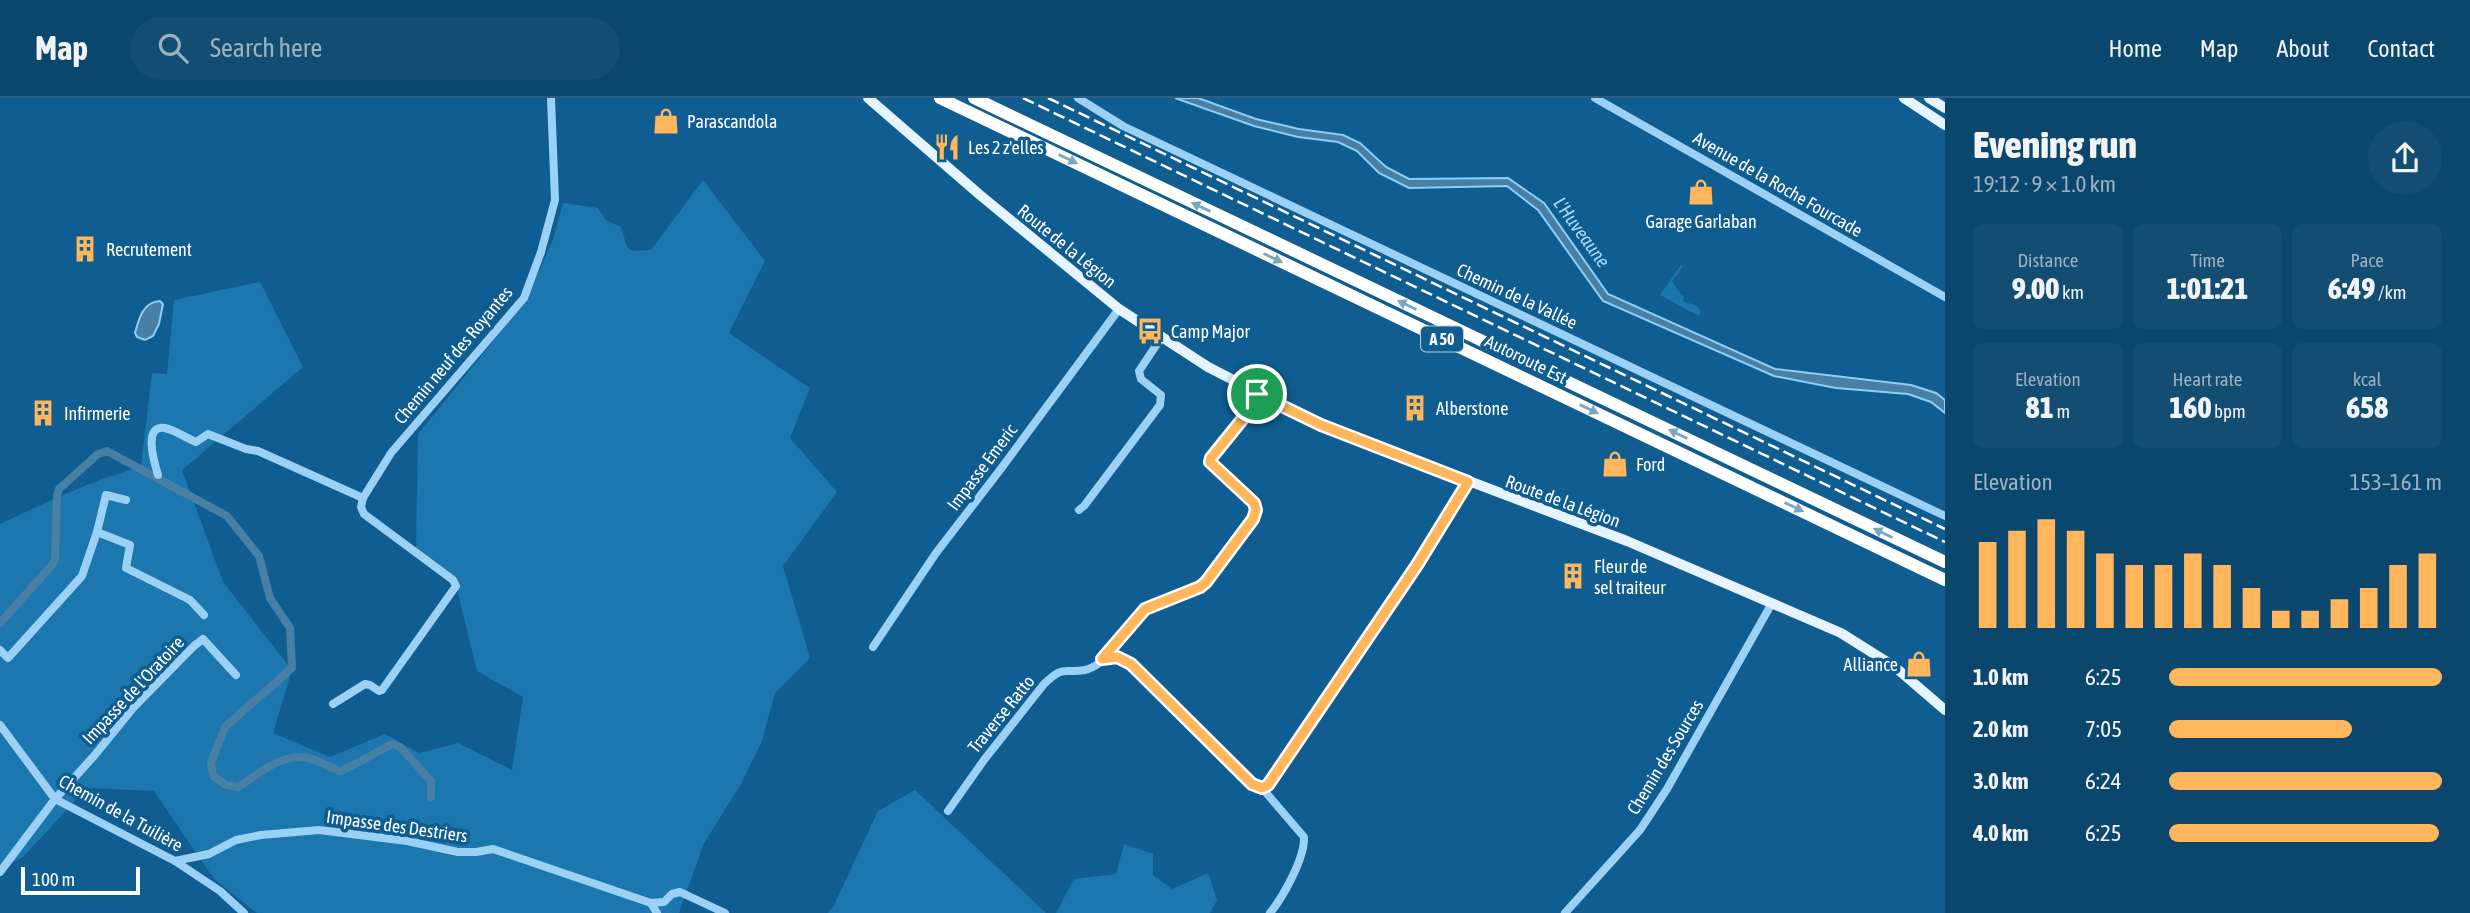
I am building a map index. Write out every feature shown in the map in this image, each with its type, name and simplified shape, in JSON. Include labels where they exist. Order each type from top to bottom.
[{"type":"highway","name":"Autoroute Est","points":[[940,98],[1945,580]]},
{"type":"highway","name":"Autoroute Est","points":[[978,100],[1945,562]]},
{"type":"main road","name":"Route de la Légion","points":[[868,98],[961,179],[1119,309],[1161,338],[1257,394],[1321,425],[1628,541],[1840,634],[1879,657],[1945,710]]},
{"type":"main road","points":[[1904,98],[1945,125]]},
{"type":"main road","points":[[1928,98],[1945,108]]},
{"type":"street","name":"Chemin neuf des Royantes","points":[[363,498],[391,453],[416,421],[524,298],[541,252],[555,200],[551,98]]},
{"type":"street","name":"Chemin de la Vallée","points":[[1078,98],[1137,133],[1945,516]]},
{"type":"street","name":"Avenue de la Roche Fourcade","points":[[1595,98],[1945,297]]},
{"type":"street","points":[[1923,111],[1928,98]]},
{"type":"street","name":"Impasse Emeric","points":[[873,647],[936,553],[1119,309]]},
{"type":"street","points":[[1079,510],[1160,405],[1160,395],[1141,379],[1139,370],[1161,338]]},
{"type":"street","points":[[1102,659],[1145,609],[1200,587],[1206,582],[1253,519],[1256,510],[1254,503],[1210,462],[1249,411],[1257,394]]},
{"type":"street","points":[[158,475],[151,448],[153,434],[158,429],[164,428],[195,442],[208,435],[257,451],[363,498],[360,507],[364,514],[453,580],[456,586],[382,690],[365,684],[333,704]]},
{"type":"street","points":[[1262,788],[1268,785],[1417,565],[1468,482]]},
{"type":"street","points":[[0,650],[8,658],[82,576],[106,495],[125,500]]},
{"type":"street","points":[[97,532],[130,545],[126,568],[190,600],[204,615]]},
{"type":"street","name":"Chemin des Sources","points":[[1565,913],[1640,830],[1772,603]]},
{"type":"street","name":"Impasse de l'Oratoire","points":[[54,799],[134,708],[203,639],[236,675]]},
{"type":"street","points":[[1102,659],[1117,657],[1131,664],[1252,784],[1262,788],[1304,837],[1301,854],[1279,902],[1270,913]]},
{"type":"street","name":"Traverse Ratto","points":[[948,811],[1044,684],[1060,670],[1088,669],[1102,659]]},
{"type":"street","name":"Chemin de la Tuilière","points":[[0,725],[54,799],[175,861],[220,891],[244,913]]},
{"type":"street","points":[[0,872],[54,799]]},
{"type":"street","name":"Impasse des Destriers","points":[[175,861],[209,854],[236,840],[319,830],[407,841],[458,852],[493,849],[651,904]]},
{"type":"street","points":[[657,913],[651,904],[664,902],[672,894],[680,892],[725,913]]},
{"type":"shaded area","points":[[1175,98],[1198,98],[1256,119],[1343,135],[1360,143],[1386,167],[1409,179],[1508,178],[1544,203],[1608,294],[1775,369],[1911,385],[1936,393],[1945,400],[1945,413],[1931,402],[1908,394],[1836,388],[1774,376],[1603,301],[1538,210],[1507,186],[1409,188],[1379,173],[1357,151],[1338,142],[1298,137],[1254,126]]},
{"type":"shaded area","points":[[703,180],[765,261],[729,333],[810,388],[790,438],[837,492],[783,566],[810,658],[775,693],[762,741],[740,786],[704,843],[679,913],[257,913],[214,879],[154,791],[87,788],[23,857],[0,869],[0,524],[87,485],[141,467],[152,373],[167,374],[174,300],[260,282],[303,367],[182,470],[223,582],[292,670],[273,733],[330,757],[385,734],[419,753],[458,743],[512,770],[523,697],[477,671],[455,581],[416,548],[418,434],[527,299],[554,237],[563,203],[598,208],[606,220],[621,227],[627,247],[633,251],[651,250]]},
{"type":"shaded area","points":[[1681,265],[1683,267],[1672,281],[1684,296],[1683,301],[1701,311],[1699,316],[1660,295]]},
{"type":"shaded area","points":[[160,301],[163,304],[159,324],[153,336],[145,340],[137,337],[135,333],[143,312],[149,304]]},
{"type":"shaded area","points":[[915,790],[1046,913],[828,913],[878,811]]},
{"type":"shaded area","points":[[1124,844],[1153,854],[1153,875],[1172,889],[1208,873],[1217,900],[1210,913],[1056,913],[1074,879],[1116,874]]},
{"type":"waterway","points":[[0,623],[55,559],[59,489],[98,454],[107,451],[227,516],[259,556],[270,598],[290,628],[292,668],[225,727],[211,763],[213,776],[226,785],[239,787],[271,765],[298,757],[312,759],[339,771],[392,744],[400,747],[431,781],[431,797]]},
{"type":"railway","points":[[1023,98],[1945,542]]},
{"type":"railway","points":[[1048,98],[1945,529]]},
{"type":"place","name":"Parascandola","points":[[666,121]]},
{"type":"place","name":"Les 2 z'elles","points":[[947,147]]},
{"type":"place","name":"Garage Garlaban","points":[[1701,192]]},
{"type":"place","name":"Recrutement","points":[[85,249]]},
{"type":"place","name":"Camp Major","points":[[1150,331]]},
{"type":"place","name":"Alberstone","points":[[1415,408]]},
{"type":"place","name":"Infirmerie","points":[[43,413]]},
{"type":"place","name":"Ford","points":[[1615,464]]},
{"type":"place","name":"Fleur de sel traiteur","points":[[1573,576]]},
{"type":"place","name":"Alliance","points":[[1919,664]]},
{"type":"route","points":[[1257,394],[1321,425],[1468,482],[1417,565],[1268,785],[1262,788],[1252,784],[1131,664],[1117,657],[1102,659],[1145,609],[1200,587],[1206,582],[1253,519],[1256,510],[1254,503],[1210,462],[1249,411],[1257,394]]},
{"type":"water label","name":"L'Huveaune","points":[[1582,232]]}]
